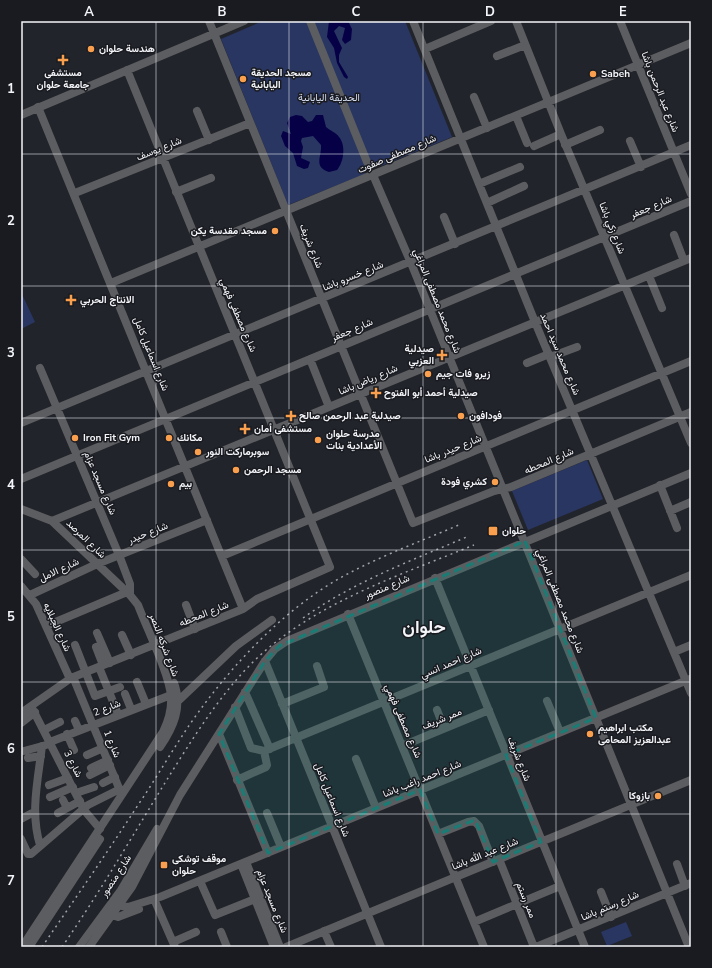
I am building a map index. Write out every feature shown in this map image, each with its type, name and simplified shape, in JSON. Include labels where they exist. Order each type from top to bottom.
[{"type":"street","name":"شارع شريف","points":[[209,21],[413,523]]},
{"type":"street","points":[[21,115],[244,21]]},
{"type":"street","name":"شارع محمد مصطفى المراغي","points":[[310,21],[370,168],[411,263],[484,447],[525,541],[689,947]]},
{"type":"street","name":"شارع محمد سيد احمد","points":[[414,21],[462,138],[479,184],[498,226],[535,322],[592,454],[674,652],[688,680],[691,693]]},
{"type":"street","points":[[425,49],[491,21]]},
{"type":"street","name":"شارع زكي باشا","points":[[516,21],[565,145],[585,189],[624,286],[691,443]]},
{"type":"street","name":"شارع عبد الرحمن باشا","points":[[620,21],[691,194]]},
{"type":"street","name":"شارع مصطفى صفوت","points":[[111,284],[285,210],[370,168],[462,138],[691,43]]},
{"type":"street","points":[[497,56],[526,46]]},
{"type":"street","name":"شارع مصطفى فهمي","points":[[127,70],[330,567]]},
{"type":"street","points":[[474,97],[487,128]]},
{"type":"street","name":"شارع اسماعيل كامل","points":[[38,107],[75,194],[243,609]]},
{"type":"street","points":[[197,111],[209,140]]},
{"type":"street","points":[[516,116],[531,144],[561,134]]},
{"type":"street","name":"شارع يوسف","points":[[75,194],[250,123]]},
{"type":"street","points":[[565,145],[600,130]]},
{"type":"street","points":[[630,141],[641,167]]},
{"type":"street","name":"شارع خسرو باشا","points":[[21,423],[411,263],[691,145]]},
{"type":"street","points":[[479,184],[520,167]]},
{"type":"street","points":[[176,192],[211,178]]},
{"type":"street","points":[[487,202],[524,186]]},
{"type":"street","name":"شارع جعفر","points":[[21,479],[691,201]]},
{"type":"street","points":[[444,217],[455,244]]},
{"type":"street","points":[[674,235],[688,259]]},
{"type":"street","name":"شارع رياض باشا","points":[[52,521],[688,259]]},
{"type":"street","points":[[648,276],[662,308]]},
{"type":"street","points":[[527,363],[577,346]]},
{"type":"street","points":[[310,359],[329,407]]},
{"type":"street","name":"شارع حيدر باشا","points":[[222,556],[661,372],[691,361]]},
{"type":"street","name":"شارع مسجد عزام","points":[[40,368],[56,409],[98,502],[119,555],[130,584],[129,594],[138,605]]},
{"type":"street","name":"شارع المحطه","points":[[413,523],[494,491],[503,490],[691,412]]},
{"type":"street","name":"شارع منصور","points":[[79,947],[108,914],[142,867],[169,814],[235,707],[265,661],[275,649],[287,641],[348,614],[691,473]]},
{"type":"street","points":[[660,485],[677,528]]},
{"type":"street","points":[[670,511],[691,502]]},
{"type":"street","name":"شارع المرصد","points":[[21,509],[52,521],[129,594]]},
{"type":"street","name":"شارع حيدر","points":[[97,564],[207,520]]},
{"type":"street","points":[[21,559],[35,574]]},
{"type":"street","name":"شارع الامل","points":[[30,595],[97,564]]},
{"type":"street","name":"شارع المحطه","points":[[21,723],[33,709],[72,678],[243,609],[257,599],[330,567]]},
{"type":"street","name":"شارع شريف","points":[[435,578],[585,947]]},
{"type":"street","name":"شارع احمد انسي","points":[[267,750],[560,628],[649,592],[690,578]]},
{"type":"street","name":"شارع الجبلايه","points":[[21,586],[30,595],[72,678]]},
{"type":"street","points":[[46,626],[129,594]]},
{"type":"street","name":"شارع شركه النصر","points":[[22,947],[100,829],[121,792],[166,726],[171,712],[171,694],[156,644],[146,613],[138,605]]},
{"type":"street","points":[[186,605],[195,629]]},
{"type":"street","name":"شارع مصطفى فهمي","points":[[348,614],[484,947]]},
{"type":"street","points":[[177,702],[236,646],[272,620]]},
{"type":"street","points":[[97,634],[109,692],[118,714]]},
{"type":"street","points":[[122,635],[130,655]]},
{"type":"street","name":"شارع شركه النصر","points":[[29,947],[169,733],[175,718],[177,702],[175,686],[156,644]]},
{"type":"street","points":[[75,645],[95,696],[109,692],[122,691],[131,709]]},
{"type":"street","points":[[674,652],[691,645]]},
{"type":"street","points":[[96,646],[104,665]]},
{"type":"street","name":"شارع اسماعيل كامل","points":[[265,661],[381,947]]},
{"type":"street","points":[[282,704],[324,688],[317,666]]},
{"type":"street","name":"شارع 1","points":[[72,678],[121,792]]},
{"type":"street","name":"شارع احمد راغب باشا","points":[[108,914],[121,916],[156,899],[688,680]]},
{"type":"street","points":[[137,682],[146,704]]},
{"type":"street","points":[[237,780],[268,765],[267,750],[245,692]]},
{"type":"street","name":"شارع 2","points":[[41,756],[26,755],[67,734],[171,694]]},
{"type":"street","points":[[548,701],[560,732]]},
{"type":"street","points":[[235,707],[251,748],[254,750],[267,750]]},
{"type":"street","name":"شارع المحطه","points":[[21,713],[33,709]]},
{"type":"street","name":"شارع 3","points":[[33,709],[84,810],[100,829]]},
{"type":"street","points":[[437,710],[444,728]]},
{"type":"street","name":"ممر شريف","points":[[402,746],[489,710]]},
{"type":"street","points":[[44,730],[60,722]]},
{"type":"street","points":[[75,722],[79,730]]},
{"type":"street","points":[[67,734],[74,750]]},
{"type":"street","points":[[218,734],[268,853]]},
{"type":"street","points":[[40,845],[34,812],[42,746]]},
{"type":"street","points":[[87,754],[102,748]]},
{"type":"street","points":[[356,759],[376,808]]},
{"type":"street","points":[[90,772],[109,763]]},
{"type":"street","points":[[103,783],[115,777]]},
{"type":"street","points":[[49,785],[68,778]]},
{"type":"street","name":"شارع عبد الله باشا","points":[[286,947],[691,780]]},
{"type":"street","points":[[50,797],[74,790],[94,787]]},
{"type":"street","points":[[21,839],[29,854],[84,810],[88,805],[121,792]]},
{"type":"street","points":[[62,800],[67,808]]},
{"type":"street","points":[[58,813],[80,801]]},
{"type":"street","points":[[21,819],[34,812]]},
{"type":"street","points":[[267,813],[281,847]]},
{"type":"street","name":"ممر رستم","points":[[438,834],[468,822],[474,821],[479,826],[535,947]]},
{"type":"street","name":"شارع مسجد عزام","points":[[243,863],[254,899],[274,947]]},
{"type":"street","name":"شارع مسجد عزام","points":[[243,863],[280,947]]},
{"type":"street","points":[[677,864],[688,884]]},
{"type":"street","points":[[200,881],[215,915],[254,899]]},
{"type":"street","name":"شارع رستم باشا","points":[[535,947],[688,884]]},
{"type":"street","points":[[474,922],[560,886]]},
{"type":"street","points":[[601,892],[610,917]]},
{"type":"street","points":[[156,899],[174,945],[196,932]]},
{"type":"street","name":"شارع احمد راغب باشا","points":[[116,903],[128,907],[156,899]]},
{"type":"street","name":"شارع منصور","points":[[89,947],[108,914]]},
{"type":"street","points":[[324,931],[331,947]]},
{"type":"street","points":[[221,932],[227,947]]},
{"type":"highlighted area","points":[[525,541],[596,718],[506,755],[541,842],[493,862],[475,820],[438,834],[420,790],[268,853],[219,734],[265,661],[279,646]]},
{"type":"green space","name":"الحديقة اليابانية","points":[[263,21],[405,21],[452,137],[381,166],[370,166],[363,169],[365,174],[288,205],[221,39]]},
{"type":"green space","points":[[21,292],[35,322],[21,329]]},
{"type":"green space","points":[[587,460],[603,499],[528,530],[512,491]]},
{"type":"green space","points":[[626,922],[632,936],[607,946],[601,932]]},
{"type":"shaded area","points":[[329,21],[348,21],[352,29],[351,40],[345,44],[342,40],[345,28],[339,26],[334,31],[342,48],[339,55],[339,62],[348,77],[347,79],[344,77],[337,63],[334,48],[327,37]]},
{"type":"shaded area","points":[[296,115],[302,116],[308,122],[312,121],[316,115],[323,115],[326,127],[338,135],[343,144],[343,158],[337,170],[329,172],[321,167],[319,161],[321,145],[313,136],[302,138],[301,141],[303,147],[301,158],[310,162],[308,168],[304,169],[297,166],[293,153],[285,146],[281,136],[283,131],[291,134],[287,123],[290,117]]},
{"type":"railway","points":[[42,947],[114,841],[180,739],[213,693],[243,657],[294,609],[328,585],[384,556],[461,524]]},
{"type":"railway","points":[[303,618],[342,593],[384,572],[469,536]]},
{"type":"railway","points":[[62,947],[199,730],[240,675],[256,659],[272,645],[318,613],[369,588],[474,545]]},
{"type":"place","name":"هندسة حلوان","points":[[91,49]]},
{"type":"place","name":"مستشفى جامعة حلوان","points":[[63,60]]},
{"type":"place","name":"Sabeh","points":[[593,74]]},
{"type":"place","name":"مسجد الحديقة اليابانية","points":[[243,79]]},
{"type":"place","name":"مسجد مقدسة يكن","points":[[275,231]]},
{"type":"place","name":"الانتاج الحربي","points":[[71,300]]},
{"type":"place","name":"صيدلية العزبي","points":[[442,355]]},
{"type":"place","name":"زيرو فات جيم","points":[[428,374]]},
{"type":"place","name":"صيدلية أحمد أبو الفتوح","points":[[376,393]]},
{"type":"place","name":"صيدلية عبد الرحمن صالح","points":[[291,416]]},
{"type":"place","name":"فودافون","points":[[461,416]]},
{"type":"place","name":"مستشفى أمان","points":[[245,429]]},
{"type":"place","name":"Iron Fit Gym","points":[[75,438]]},
{"type":"place","name":"مكانك","points":[[169,438]]},
{"type":"place","name":"مدرسة حلوان الأعدادية بنات","points":[[318,440]]},
{"type":"place","name":"سوبرماركت النور","points":[[198,452]]},
{"type":"place","name":"مسجد الرحمن","points":[[236,470]]},
{"type":"place","name":"كشري فودة","points":[[495,482]]},
{"type":"place","name":"بيم","points":[[171,484]]},
{"type":"place","name":"حلوان","points":[[493,531]]},
{"type":"place","name":"مكتب ابراهيم عبدالعزيز المحامى","points":[[590,734]]},
{"type":"place","name":"بازوكا","points":[[658,796]]},
{"type":"place","name":"موقف توشكى حلوان","points":[[164,865]]},
{"type":"district","name":"حلوان","points":[[424,627]]}]
